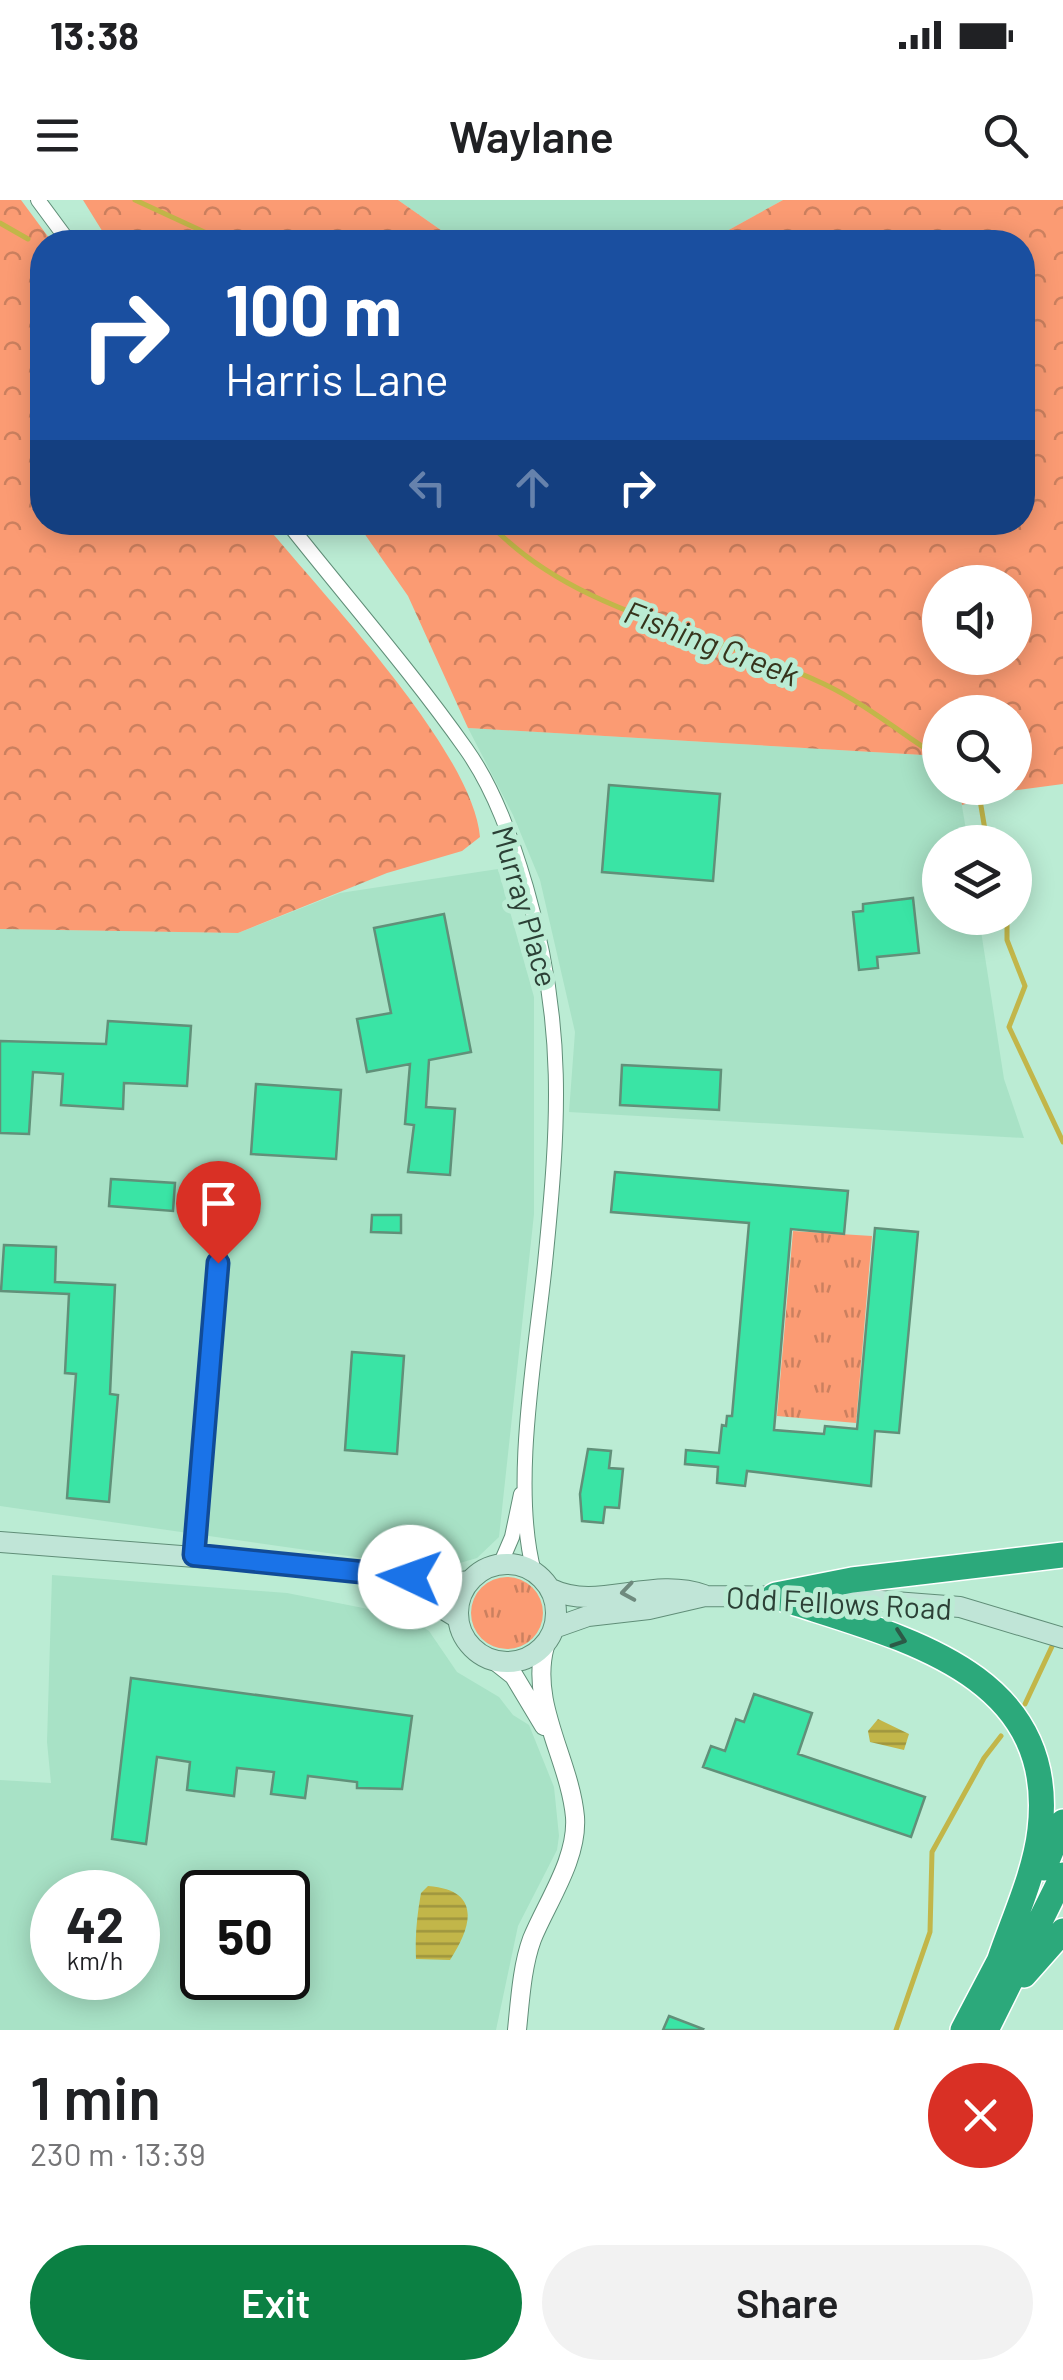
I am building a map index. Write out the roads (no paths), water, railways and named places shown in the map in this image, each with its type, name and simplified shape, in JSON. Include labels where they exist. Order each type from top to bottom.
[{"type":"highway","points":[[774,1596],[852,1580],[1063,1554]]},
{"type":"highway","points":[[774,1596],[944,1656],[987,1685],[1023,1732],[1039,1779],[1040,1831],[999,1962]]},
{"type":"highway","points":[[963,2030],[1063,1822]]},
{"type":"highway","points":[[986,2030],[1063,1876]]},
{"type":"highway","points":[[1000,2002],[1063,1930]]},
{"type":"main road","points":[[0,1542],[312,1566],[455,1585],[500,1565],[534,1572],[551,1589],[557,1612],[550,1637],[525,1659],[495,1661],[470,1646],[458,1618],[460,1598],[470,1581]]},
{"type":"main road","points":[[365,1576],[426,1599],[458,1618]]},
{"type":"main road","name":"Odd Fellows Road","points":[[551,1589],[587,1598],[668,1587],[706,1596]]},
{"type":"main road","name":"Odd Fellows Road","points":[[550,1637],[588,1616],[649,1609],[706,1596],[774,1596],[923,1600],[1063,1638]]},
{"type":"street","points":[[38,200],[59,230]]},
{"type":"street","name":"Murray Place","points":[[298,535],[468,751],[510,832],[546,958],[558,1047],[558,1129],[526,1479],[528,1541],[534,1572]]},
{"type":"street","points":[[194,1555],[226,1177]]},
{"type":"street","name":"Murray Place","points":[[500,1565],[512,1537],[526,1479]]},
{"type":"street","points":[[517,2030],[530,1944],[564,1870],[575,1822],[554,1744],[540,1666],[550,1637]]},
{"type":"street","points":[[495,1661],[524,1688],[554,1744]]},
{"type":"waterway","name":"Fishing Creek","points":[[135,200],[200,230]]},
{"type":"waterway","name":"Fishing Creek","points":[[0,223],[28,239]]},
{"type":"waterway","name":"Fishing Creek","points":[[502,535],[561,580],[603,601],[824,684],[922,746]]},
{"type":"waterway","name":"Fishing Creek","points":[[981,805],[984,825]]},
{"type":"waterway","name":"Fishing Creek","points":[[1007,935],[1025,986],[1009,1027],[1063,1142]]},
{"type":"waterway","name":"Fishing Creek","points":[[1025,1704],[1055,1640]]},
{"type":"waterway","name":"Fishing Creek","points":[[896,2030],[930,1932],[932,1852],[984,1758],[1001,1736]]}]
